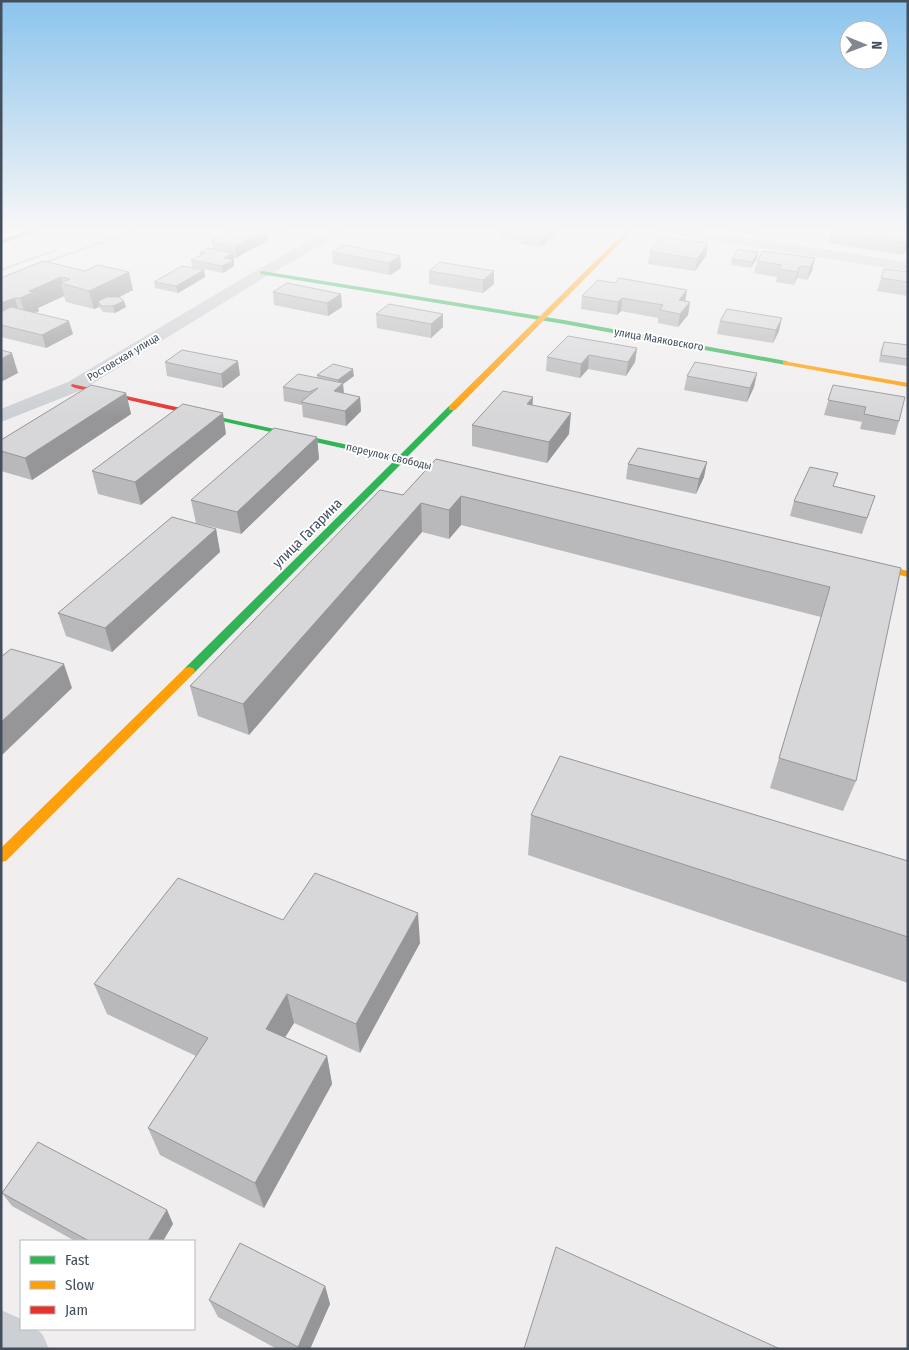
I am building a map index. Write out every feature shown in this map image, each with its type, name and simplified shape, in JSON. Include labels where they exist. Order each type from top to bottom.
[{"type":"street","name":"Ростовская улица","points":[[1,416],[74,386],[232,291]]},
{"type":"street","name":"улица Маяковского","points":[[373,291],[539,318],[908,385]]},
{"type":"street","name":"улица Гагарина","points":[[1,857],[403,459],[567,291]]},
{"type":"street","name":"переулок Свободы","points":[[74,386],[479,476]]},
{"type":"street","points":[[849,561],[908,574]]},
{"type":"street","points":[[1,1334],[25,1349]]},
{"type":"building","points":[[1,291],[34,292],[20,298],[1,303]]},
{"type":"building","points":[[326,291],[341,294],[327,303],[273,292]]},
{"type":"building","points":[[587,291],[686,291],[679,300],[690,302],[680,314],[660,310],[663,305],[622,298],[618,302],[582,296]]},
{"type":"building","points":[[107,297],[119,297],[124,301],[113,306],[101,306],[98,301]]},
{"type":"building","points":[[389,304],[443,314],[431,324],[376,314]]},
{"type":"building","points":[[11,307],[69,321],[42,335],[1,325],[1,312]]},
{"type":"building","points":[[727,309],[782,318],[776,330],[720,321]]},
{"type":"building","points":[[568,336],[637,348],[628,362],[589,355],[581,364],[547,357]]},
{"type":"building","points":[[884,342],[908,345],[908,359],[881,355]]},
{"type":"building","points":[[1,350],[12,353],[1,359]]},
{"type":"building","points":[[182,350],[238,361],[221,374],[165,362]]},
{"type":"building","points":[[695,362],[757,373],[750,388],[687,376]]},
{"type":"building","points":[[333,364],[353,369],[338,380],[317,375]]},
{"type":"building","points":[[298,374],[343,383],[334,391],[360,397],[345,411],[301,402],[318,388],[309,392],[283,387]]},
{"type":"building","points":[[91,385],[126,393],[25,458],[1,451],[1,440]]},
{"type":"building","points":[[833,385],[905,397],[899,421],[864,414],[866,407],[828,400]]},
{"type":"building","points":[[503,391],[533,397],[527,404],[571,413],[549,442],[472,425]]},
{"type":"building","points":[[183,404],[223,413],[135,482],[92,471]]},
{"type":"building","points":[[274,428],[317,437],[237,512],[191,500]]},
{"type":"building","points":[[638,448],[707,462],[699,479],[628,464]]},
{"type":"building","points":[[436,459],[901,568],[856,781],[779,758],[830,587],[461,496],[449,510],[421,503],[243,704],[190,686],[380,490],[403,495]]},
{"type":"building","points":[[810,467],[838,473],[833,486],[875,496],[867,518],[794,501]]},
{"type":"building","points":[[172,517],[216,529],[105,628],[58,613]]},
{"type":"building","points":[[11,649],[64,664],[1,722],[1,657]]},
{"type":"building","points":[[560,756],[908,861],[908,937],[531,815]]},
{"type":"building","points":[[315,873],[418,913],[356,1024],[287,994],[266,1029],[327,1056],[255,1183],[148,1128],[208,1038],[94,984],[178,878],[283,920]]},
{"type":"building","points":[[38,1142],[167,1210],[149,1240],[87,1240],[2,1193]]},
{"type":"building","points":[[240,1243],[325,1286],[298,1347],[209,1300]]},
{"type":"building","points":[[556,1247],[780,1349],[524,1349]]},
{"type":"traffic: fast","points":[[373,291],[564,322],[786,363]]},
{"type":"traffic: fast","points":[[189,671],[452,408]]},
{"type":"traffic: fast","points":[[190,412],[466,473]]},
{"type":"traffic: slow","points":[[452,408],[569,291]]},
{"type":"traffic: slow","points":[[786,363],[908,385]]},
{"type":"traffic: slow","points":[[864,564],[908,574]]},
{"type":"traffic: slow","points":[[1,857],[189,671]]},
{"type":"traffic: jam","points":[[75,386],[190,412]]}]
